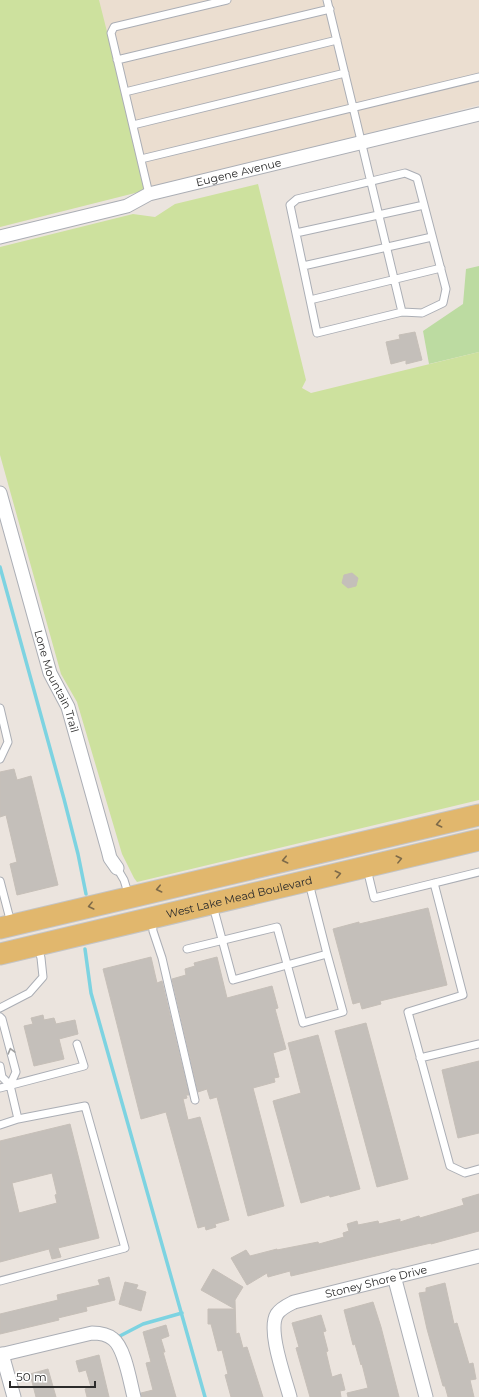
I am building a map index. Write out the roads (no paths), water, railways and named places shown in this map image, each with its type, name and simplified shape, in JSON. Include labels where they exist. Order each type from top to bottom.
[{"type":"main road","points":[[6,926],[257,866],[478,817]]},
{"type":"main road","name":"West Lake Mead Boulevard","points":[[0,954],[479,840]]},
{"type":"main road","points":[[151,918],[157,907],[163,903],[217,888],[257,866]]},
{"type":"main road","points":[[38,945],[55,930],[140,909],[141,906],[139,901],[125,897]]},
{"type":"street","name":"Eugene Avenue","points":[[0,237],[127,206],[149,194],[479,114]]},
{"type":"street","name":"Lone Mountain Trail","points":[[0,493],[50,674],[68,707],[110,858],[117,868]]},
{"type":"street","name":"Stoney Shore Drive","points":[[290,1397],[274,1337],[273,1325],[277,1314],[284,1306],[294,1302],[394,1276],[479,1256]]},
{"type":"street","points":[[394,1276],[426,1397]]},
{"type":"street","points":[[14,1397],[1,1355],[92,1333],[102,1333],[114,1339],[121,1350],[134,1397]]},
{"type":"lane","points":[[149,194],[111,33],[114,27],[227,0]]},
{"type":"lane","points":[[327,0],[361,142],[372,181],[402,312]]},
{"type":"lane","points":[[117,60],[330,9]]},
{"type":"lane","points":[[125,92],[337,40]]},
{"type":"lane","points":[[133,126],[345,73]]},
{"type":"lane","points":[[141,159],[479,77]]},
{"type":"lane","points":[[405,174],[417,178],[424,205],[446,289],[443,303],[422,313],[402,312],[317,333],[290,205],[297,199],[405,174]]},
{"type":"lane","points":[[296,233],[424,205]]},
{"type":"lane","points":[[303,266],[432,237]]},
{"type":"lane","points":[[310,300],[441,268]]},
{"type":"lane","points":[[0,708],[8,742],[0,759]]},
{"type":"lane","points":[[367,867],[374,898],[479,872]]},
{"type":"lane","points":[[117,868],[124,880],[125,897]]},
{"type":"lane","points":[[0,881],[6,926]]},
{"type":"lane","points":[[187,949],[277,927],[303,1023],[344,1012],[308,881]]},
{"type":"lane","points":[[434,883],[463,995],[408,1012],[450,1166],[465,1173],[479,1169]]},
{"type":"lane","points":[[212,903],[233,980],[327,954]]},
{"type":"lane","points":[[151,918],[153,930],[162,958],[195,1100]]},
{"type":"lane","points":[[0,1008],[29,993],[43,977],[38,945]]},
{"type":"lane","points":[[0,1017],[2,1019],[16,1072],[10,1085]]},
{"type":"lane","points":[[0,1088],[84,1066],[77,1044]]},
{"type":"lane","points":[[420,1058],[479,1044]]},
{"type":"lane","points":[[0,1066],[2,1077],[10,1085],[18,1120]]},
{"type":"lane","points":[[0,1125],[85,1106],[125,1248],[0,1281]]},
{"type":"waterway","points":[[0,567],[64,799],[78,854],[86,894]]},
{"type":"waterway","points":[[85,949],[91,993],[205,1397]]},
{"type":"waterway","points":[[116,1338],[143,1324],[182,1313]]}]
